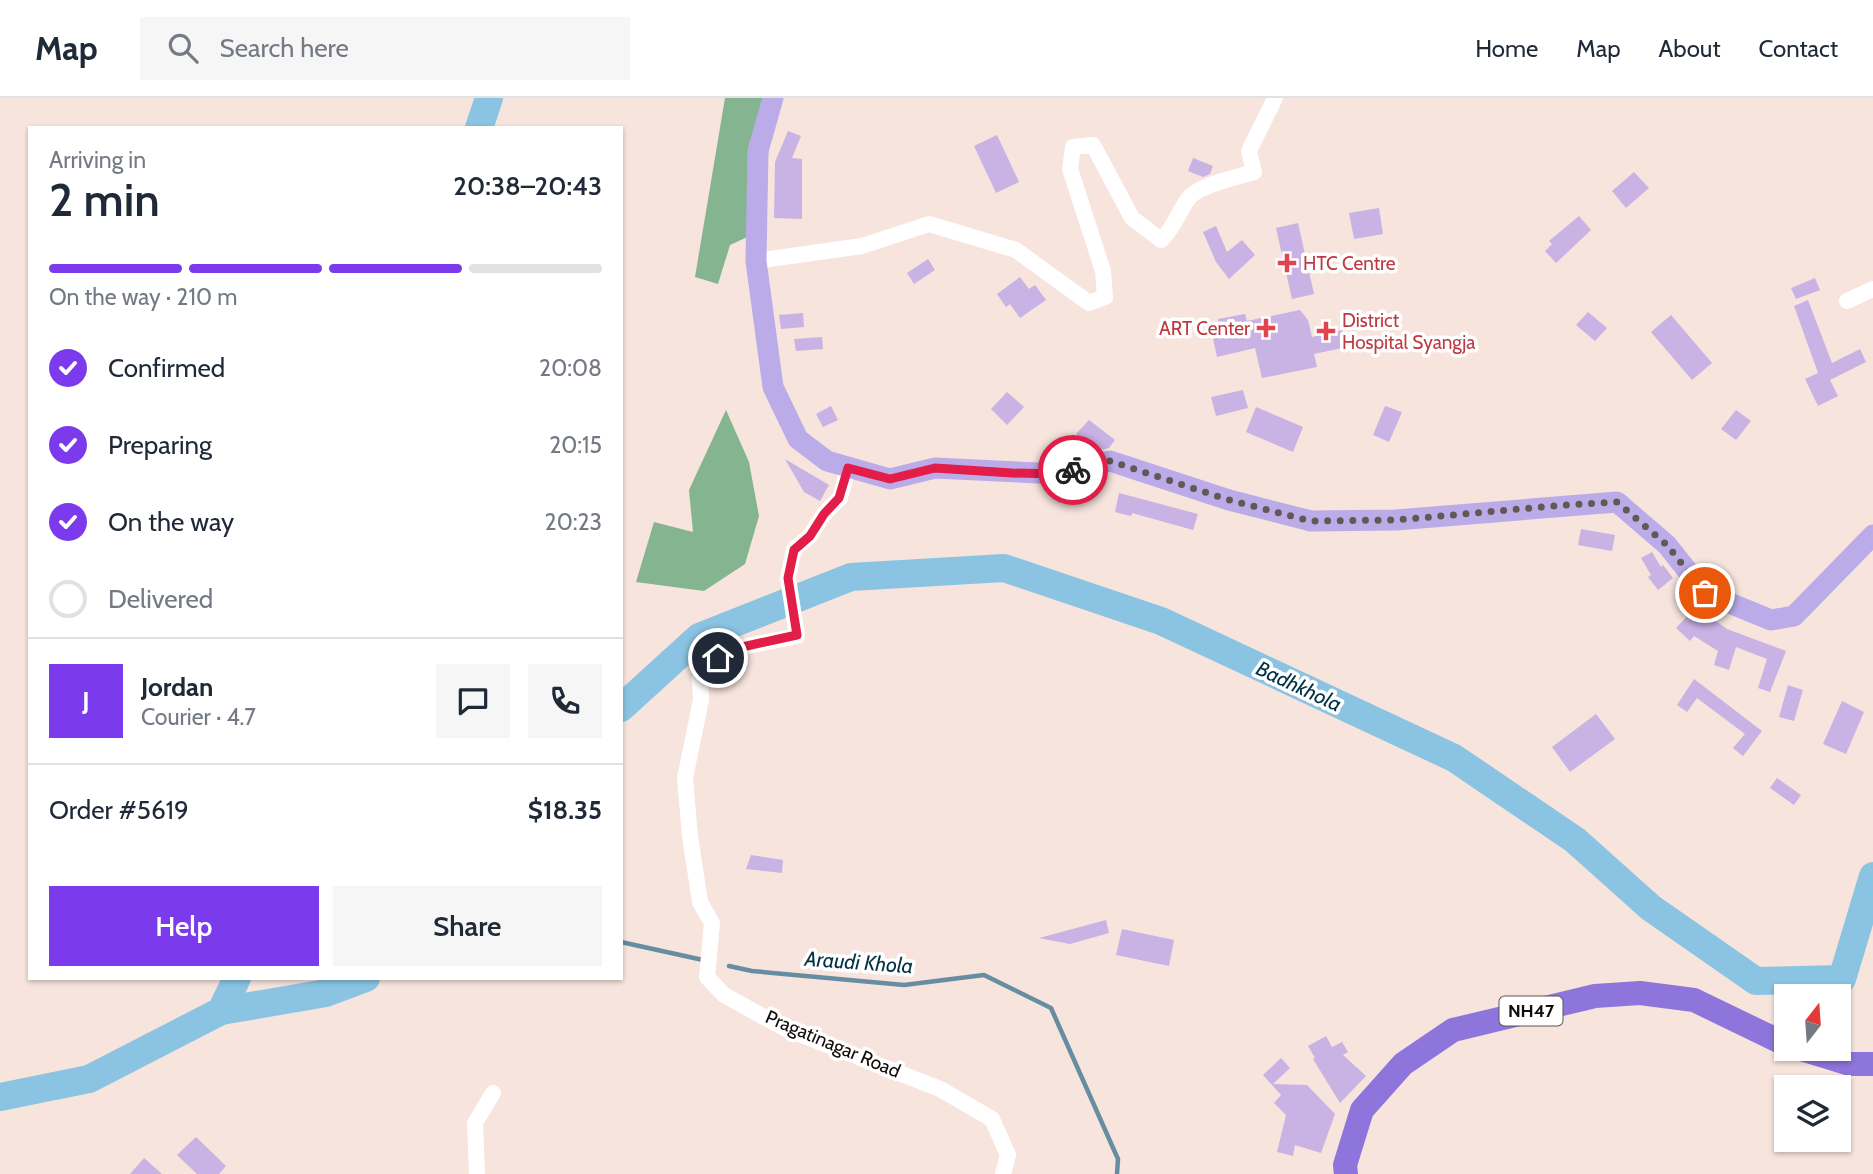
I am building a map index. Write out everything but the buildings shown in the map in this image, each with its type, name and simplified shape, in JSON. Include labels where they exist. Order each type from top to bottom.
[{"type":"highway","name":"NH47","points":[[1346,1174],[1345,1165],[1362,1110],[1404,1065],[1453,1030],[1595,996],[1640,993],[1695,1000],[1774,1039]]},
{"type":"highway","points":[[1840,1061],[1873,1064]]},
{"type":"main road","points":[[773,98],[758,151],[757,261],[774,387],[798,439],[827,461],[890,479],[935,468],[1059,474],[1110,461],[1229,500],[1311,521],[1396,520],[1617,502],[1667,545],[1705,593],[1770,620],[1794,616],[1873,535]]},
{"type":"street","points":[[757,261],[862,247],[929,224],[1016,250],[1088,303],[1105,297],[1102,271],[1070,169],[1073,146],[1093,145],[1132,218],[1161,240],[1173,228],[1189,196],[1216,183],[1254,173],[1248,151],[1275,98]]},
{"type":"street","points":[[1847,301],[1873,289]]},
{"type":"street","name":"Pragatinagar Road","points":[[848,468],[839,498],[824,514],[810,536],[794,550],[788,578],[797,635],[742,647],[708,663],[700,680],[701,700],[685,778],[700,902],[712,923],[707,977],[724,995],[784,1028],[940,1089],[992,1119],[1008,1154],[1003,1174]]},
{"type":"street","points":[[477,1174],[475,1123],[494,1093]]},
{"type":"green space","points":[[725,98],[778,98],[754,234],[730,245],[718,284],[695,277]]},
{"type":"green space","points":[[726,410],[749,462],[759,516],[745,564],[704,591],[636,582],[654,522],[693,532],[689,490]]},
{"type":"waterway","points":[[480,126],[489,98]]},
{"type":"waterway","name":"Badhkhola","points":[[623,706],[699,637],[851,577],[1004,568],[1161,621],[1454,758],[1575,840],[1651,908],[1756,981],[1842,979],[1873,876]]},
{"type":"waterway","name":"Araudi Khola","points":[[623,942],[703,960]]},
{"type":"waterway","name":"Araudi Khola","points":[[729,966],[752,971],[904,985],[984,975],[1051,1008],[1118,1159],[1117,1174]]},
{"type":"waterway","points":[[0,1097],[89,1079],[221,1011],[236,980]]},
{"type":"waterway","points":[[221,1011],[326,993],[361,980]]},
{"type":"way so far","points":[[1073,470],[1110,461],[1229,500],[1311,521],[1396,520],[1617,502],[1667,545],[1705,593]]},
{"type":"place","name":"HTC Centre","points":[[1287,263]]},
{"type":"place","name":"ART Center","points":[[1266,328]]},
{"type":"place","name":"District Hospital Syangja","points":[[1326,331]]},
{"type":"route","points":[[718,658],[742,647],[797,635],[788,578],[794,550],[810,536],[824,514],[839,498],[848,468],[890,479],[935,468],[1059,474],[1073,470]]}]
